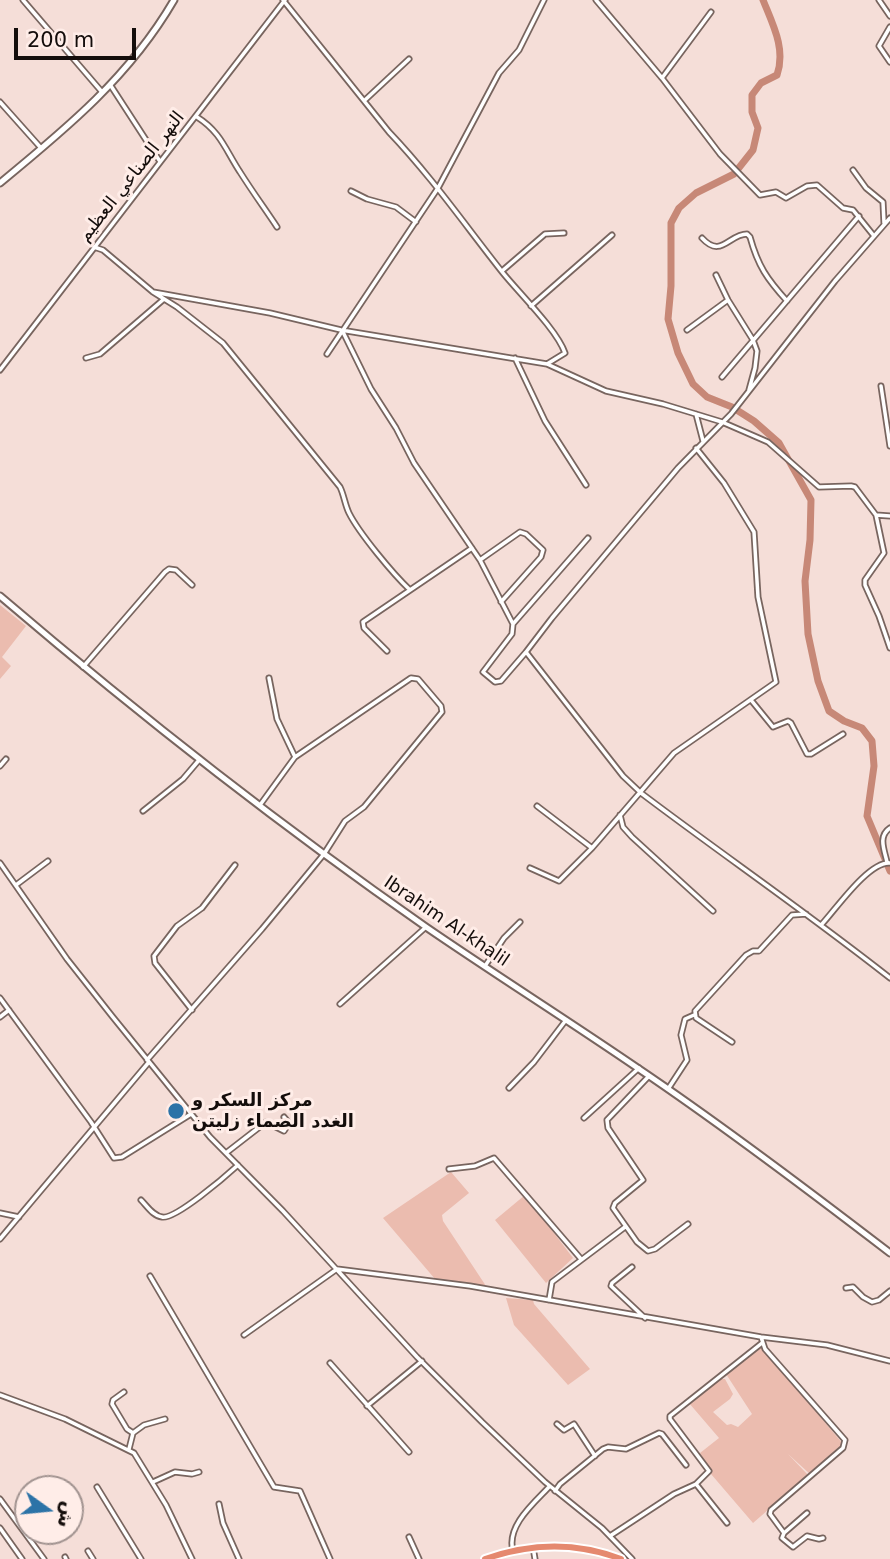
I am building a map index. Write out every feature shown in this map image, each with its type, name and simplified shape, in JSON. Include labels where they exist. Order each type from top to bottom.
[{"type":"highway","points":[[485,1559],[533,1547],[564,1546],[606,1553],[621,1559]]},
{"type":"street","points":[[23,0],[104,93]]},
{"type":"street","points":[[0,183],[111,86],[141,49],[174,0]]},
{"type":"street","points":[[327,354],[438,188],[499,74],[519,50],[544,0]]},
{"type":"street","points":[[596,0],[662,78],[720,154],[760,195],[776,192],[786,198],[813,184],[825,190],[843,208],[853,210],[874,236]]},
{"type":"street","points":[[879,0],[890,16]]},
{"type":"street","points":[[284,1],[438,188],[564,350],[563,356],[547,364]]},
{"type":"street","name":"النهر الصناعي العظيم","points":[[0,370],[284,1]]},
{"type":"street","points":[[662,78],[710,12]]},
{"type":"street","points":[[890,27],[879,46],[890,62]]},
{"type":"street","points":[[365,100],[409,59]]},
{"type":"street","points":[[111,86],[160,161]]},
{"type":"street","points":[[0,102],[41,148]]},
{"type":"street","points":[[197,117],[211,128],[228,148],[238,170],[277,227]]},
{"type":"street","points":[[853,170],[866,188],[883,202],[884,225]]},
{"type":"street","points":[[351,191],[367,199],[396,207],[416,222]]},
{"type":"street","points":[[722,377],[859,216]]},
{"type":"street","points":[[341,330],[414,463],[480,560],[513,624],[512,634],[483,672],[495,682],[500,681],[696,448],[748,392],[835,281],[890,218]]},
{"type":"street","points":[[502,271],[545,234],[564,233]]},
{"type":"street","points":[[702,238],[710,245],[717,246],[728,243],[741,233],[747,234],[758,264],[788,300]]},
{"type":"street","points":[[531,306],[612,235]]},
{"type":"street","points":[[94,247],[103,250],[153,292],[209,331],[237,358],[341,487],[354,521],[410,590]]},
{"type":"street","points":[[716,275],[753,340],[757,359],[748,392]]},
{"type":"street","points":[[153,292],[270,313],[341,330],[547,364],[606,391],[652,401],[722,422],[768,442],[819,487],[855,487],[876,515],[884,553],[865,580],[865,585],[888,634],[890,648]]},
{"type":"street","points":[[86,358],[100,355],[164,299]]},
{"type":"street","points":[[687,330],[728,300]]},
{"type":"street","points":[[515,358],[545,421],[586,485]]},
{"type":"street","points":[[881,386],[890,446]]},
{"type":"street","points":[[696,414],[703,441]]},
{"type":"street","points":[[530,868],[559,881],[592,848],[674,753],[776,682],[758,597],[754,533],[724,483],[696,448]]},
{"type":"street","points":[[876,515],[890,516]]},
{"type":"street","points":[[480,560],[522,532],[542,550],[541,557],[501,602]]},
{"type":"street","points":[[513,624],[588,538]]},
{"type":"street","points":[[387,651],[364,628],[363,622],[472,548]]},
{"type":"street","points":[[83,667],[165,572],[169,569],[176,570],[192,585]]},
{"type":"street","name":"Ibrahim Al-khalil","points":[[0,596],[83,667],[324,853],[426,927],[639,1068],[754,1150],[890,1254]]},
{"type":"street","points":[[526,652],[624,776],[641,793],[822,924],[890,978]]},
{"type":"street","points":[[269,678],[277,719],[295,757]]},
{"type":"street","points":[[0,1239],[324,853],[345,821],[364,807],[419,742],[442,712],[442,706],[418,679],[411,678],[295,757],[260,805]]},
{"type":"street","points":[[751,700],[773,727],[788,721],[807,754],[843,734]]},
{"type":"street","points":[[0,766],[6,759]]},
{"type":"street","points":[[143,811],[183,779],[200,759]]},
{"type":"street","points":[[537,806],[592,848]]},
{"type":"street","points":[[620,815],[623,827],[632,837],[713,911]]},
{"type":"street","points":[[822,924],[859,881],[869,872],[889,862],[882,839],[885,831],[890,828]]},
{"type":"street","points":[[16,885],[48,862]]},
{"type":"street","points":[[0,863],[67,959],[191,1114],[226,1153],[422,1361],[555,1491],[610,1536],[632,1559]]},
{"type":"street","points":[[192,1010],[155,963],[154,956],[177,926],[202,908],[235,865]]},
{"type":"street","points":[[668,1089],[687,1060],[681,1035],[685,1019],[694,1014],[746,955],[760,951],[793,915],[806,914]]},
{"type":"street","points":[[485,966],[504,937],[520,922]]},
{"type":"street","points":[[340,1004],[426,927]]},
{"type":"street","points":[[0,998],[94,1126],[110,1154],[117,1159],[191,1114]]},
{"type":"street","points":[[0,1017],[9,1010]]},
{"type":"street","points":[[694,1014],[732,1042]]},
{"type":"street","points":[[509,1088],[534,1062],[566,1020]]},
{"type":"street","points":[[584,1118],[639,1068]]},
{"type":"street","points":[[650,1076],[614,1111],[607,1122],[608,1128],[643,1180],[613,1206],[642,1248],[651,1251],[688,1224]]},
{"type":"street","points":[[226,1153],[266,1122],[284,1131],[289,1123],[285,1117]]},
{"type":"street","points":[[449,1169],[465,1168],[496,1159],[582,1259]]},
{"type":"street","points":[[141,1200],[158,1216],[167,1217],[207,1191],[238,1166]]},
{"type":"street","points":[[0,1213],[19,1217]]},
{"type":"street","points":[[549,1300],[552,1282],[625,1227]]},
{"type":"street","points":[[632,1267],[611,1286],[645,1318]]},
{"type":"street","points":[[244,1335],[337,1269],[434,1281],[549,1300],[762,1340],[827,1345],[890,1361]]},
{"type":"street","points":[[150,1276],[274,1487],[295,1489],[302,1494],[330,1559]]},
{"type":"street","points":[[846,1288],[853,1287],[872,1302],[890,1291]]},
{"type":"street","points":[[610,1536],[674,1494],[696,1484],[709,1471],[670,1416],[762,1340]]},
{"type":"street","points":[[762,1340],[845,1442],[843,1448],[820,1470],[771,1510],[771,1517],[784,1533]]},
{"type":"street","points":[[367,1406],[422,1361]]},
{"type":"street","points":[[330,1363],[409,1452]]},
{"type":"street","points":[[124,1392],[113,1399],[112,1404],[127,1429],[133,1433]]},
{"type":"street","points":[[0,1395],[40,1408],[129,1449],[143,1464],[181,1533],[192,1559]]},
{"type":"street","points":[[129,1449],[133,1433],[144,1425],[165,1419]]},
{"type":"street","points":[[557,1424],[564,1430],[574,1424],[595,1456]]},
{"type":"street","points":[[555,1491],[560,1484],[608,1447],[630,1448],[659,1433],[687,1465]]},
{"type":"street","points":[[153,1482],[175,1472],[199,1472]]},
{"type":"street","points":[[696,1484],[727,1522]]},
{"type":"street","points":[[513,1551],[511,1538],[515,1528],[550,1486]]},
{"type":"street","points":[[97,1487],[141,1559]]},
{"type":"street","points":[[0,1499],[44,1559]]},
{"type":"street","points":[[219,1504],[223,1523],[239,1559]]},
{"type":"street","points":[[807,1513],[784,1533],[782,1538],[793,1547],[807,1536],[823,1538]]},
{"type":"street","points":[[0,1528],[22,1559]]},
{"type":"street","points":[[410,1537],[419,1559]]},
{"type":"street","points":[[533,1547],[535,1559]]},
{"type":"street","points":[[88,1551],[93,1559]]},
{"type":"street","points":[[598,1559],[606,1553]]},
{"type":"shaded area","points":[[0,605],[26,626],[2,657],[11,666],[0,679]]},
{"type":"shaded area","points":[[451,1172],[469,1193],[442,1215],[443,1221],[486,1286],[435,1279],[383,1218]]},
{"type":"shaded area","points":[[525,1195],[573,1258],[546,1283],[495,1220]]},
{"type":"shaded area","points":[[506,1298],[533,1300],[590,1369],[568,1385],[514,1325]]},
{"type":"shaded area","points":[[762,1347],[843,1444],[811,1475],[788,1454],[808,1475],[753,1523],[711,1474],[700,1453],[719,1438],[689,1403],[721,1379],[725,1379],[733,1394],[713,1412],[727,1425],[738,1427],[752,1414],[726,1374]]},
{"type":"waterway","points":[[763,0],[779,46],[777,75],[761,83],[752,95],[752,112],[758,128],[753,150],[734,174],[696,193],[679,208],[671,223],[668,319],[678,353],[693,384],[707,397],[732,407],[754,421],[779,443],[811,500],[805,581],[808,634],[818,681],[829,711],[862,728],[872,741],[874,766],[867,816],[890,871]]},
{"type":"place","name":"مركز السكر و الغدد الصماء زليتن","points":[[176,1111]]}]
